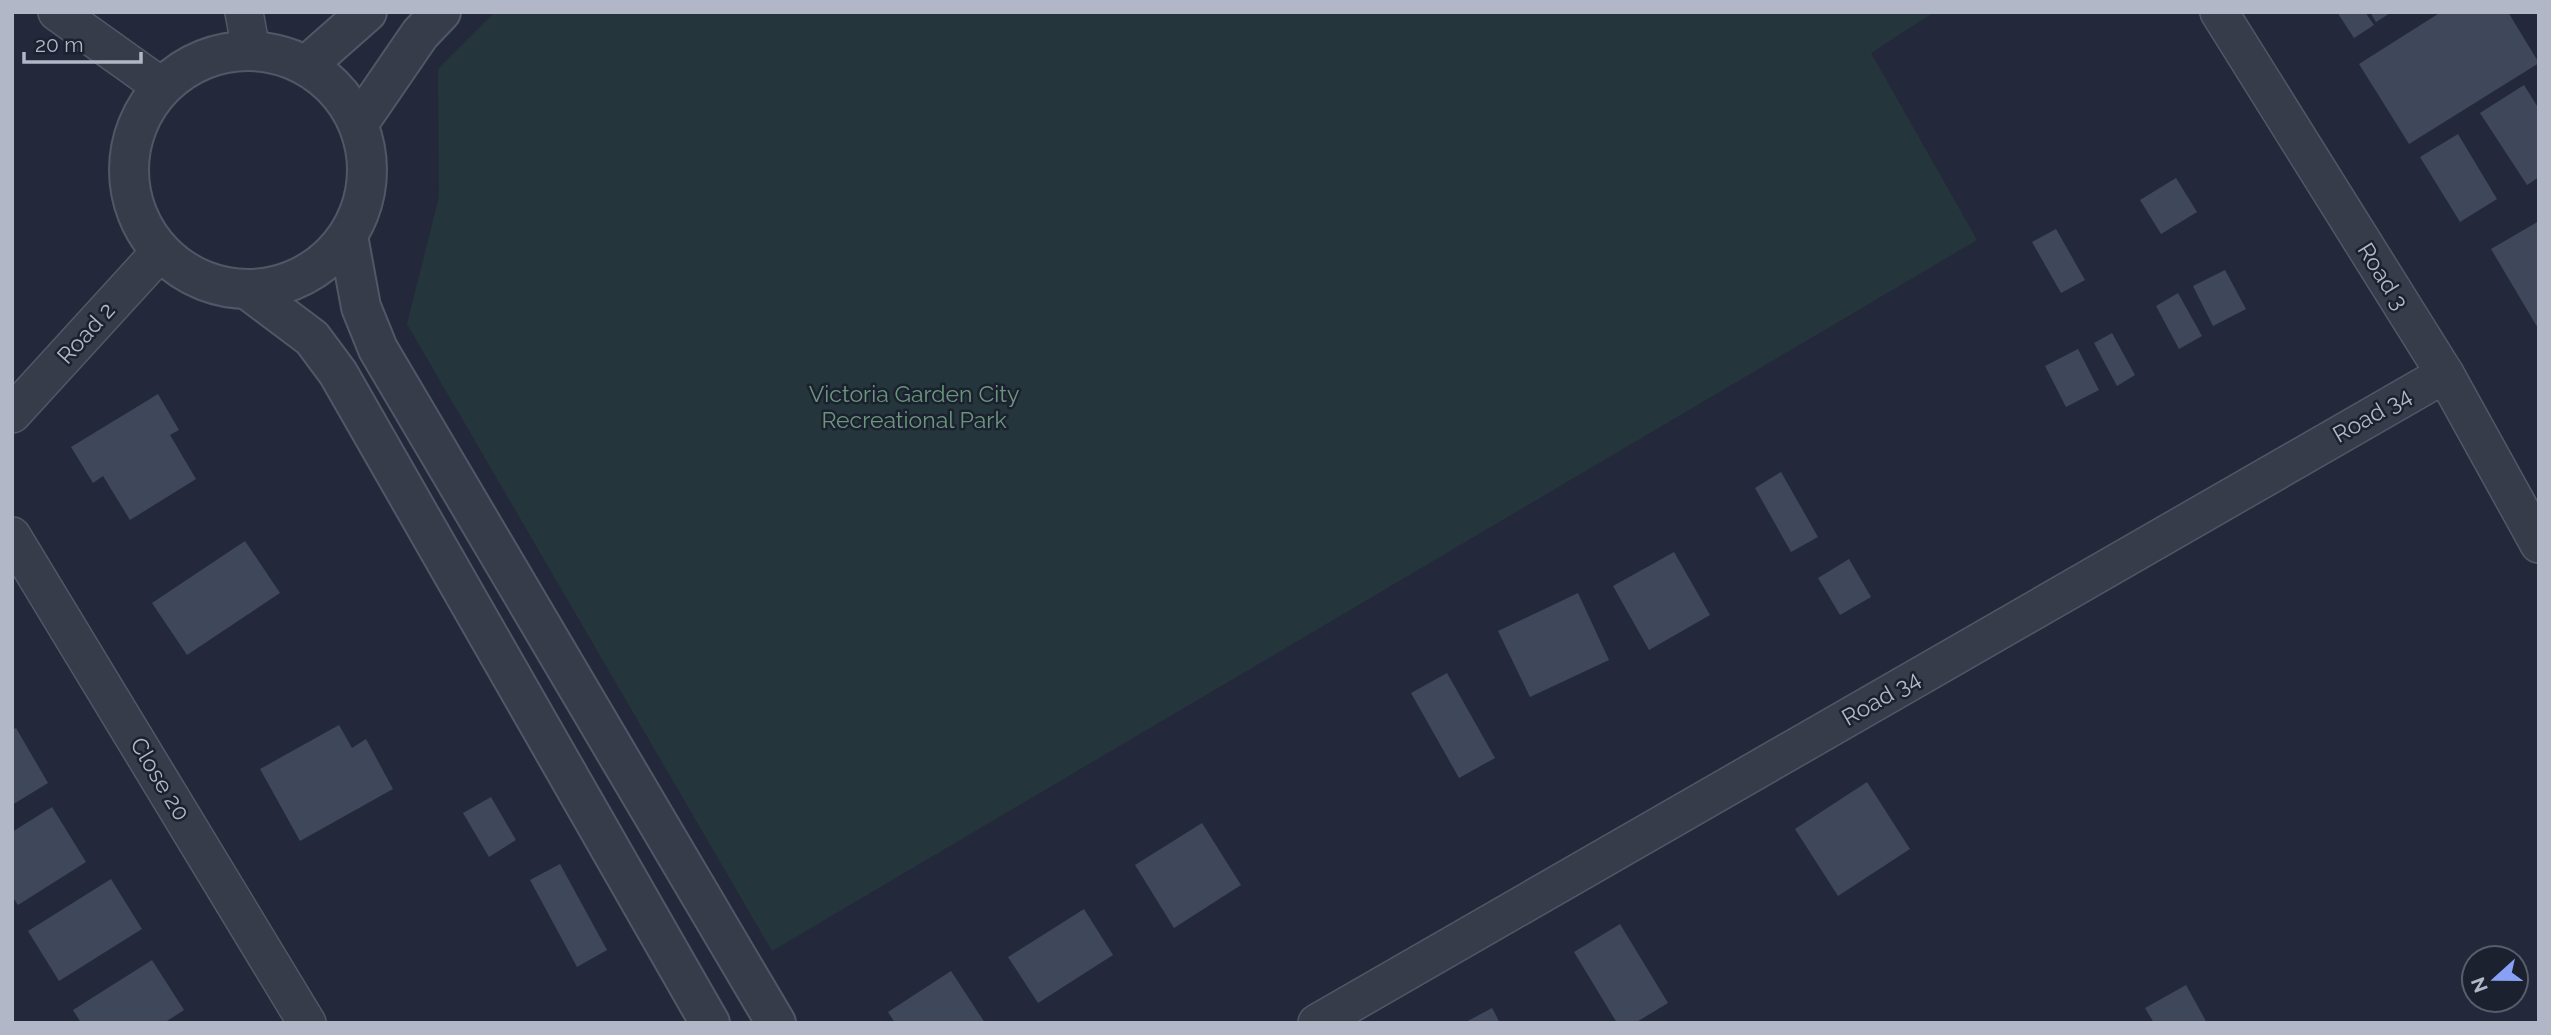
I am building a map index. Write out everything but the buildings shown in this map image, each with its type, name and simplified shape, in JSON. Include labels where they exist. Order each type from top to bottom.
[{"type":"street","points":[[57,12],[162,87]]},
{"type":"street","points":[[244,12],[251,50]]},
{"type":"street","points":[[307,65],[367,12]]},
{"type":"street","points":[[359,123],[420,33],[441,12]]},
{"type":"street","name":"Road 3","points":[[2219,12],[2445,374],[2539,544]]},
{"type":"street","points":[[251,50],[270,52],[307,65],[338,90],[359,123],[368,162],[364,200],[348,236],[322,265],[287,284],[247,290],[209,283],[160,252],[148,234],[132,197],[130,157],[140,120],[162,87],[194,63],[231,51],[251,50]]},
{"type":"street","points":[[348,236],[361,307],[378,349],[776,1023]]},
{"type":"street","name":"Road 2","points":[[12,414],[160,252]]},
{"type":"street","points":[[247,290],[312,338],[338,373],[710,1023]]},
{"type":"street","name":"Road 34","points":[[1317,1023],[2445,374]]},
{"type":"street","name":"Close 20","points":[[12,536],[307,1023]]},
{"type":"green space","name":"Victoria Garden City Recreational Park","points":[[495,12],[1934,12],[1871,53],[1977,240],[772,951],[407,324],[439,197],[438,69]]}]
